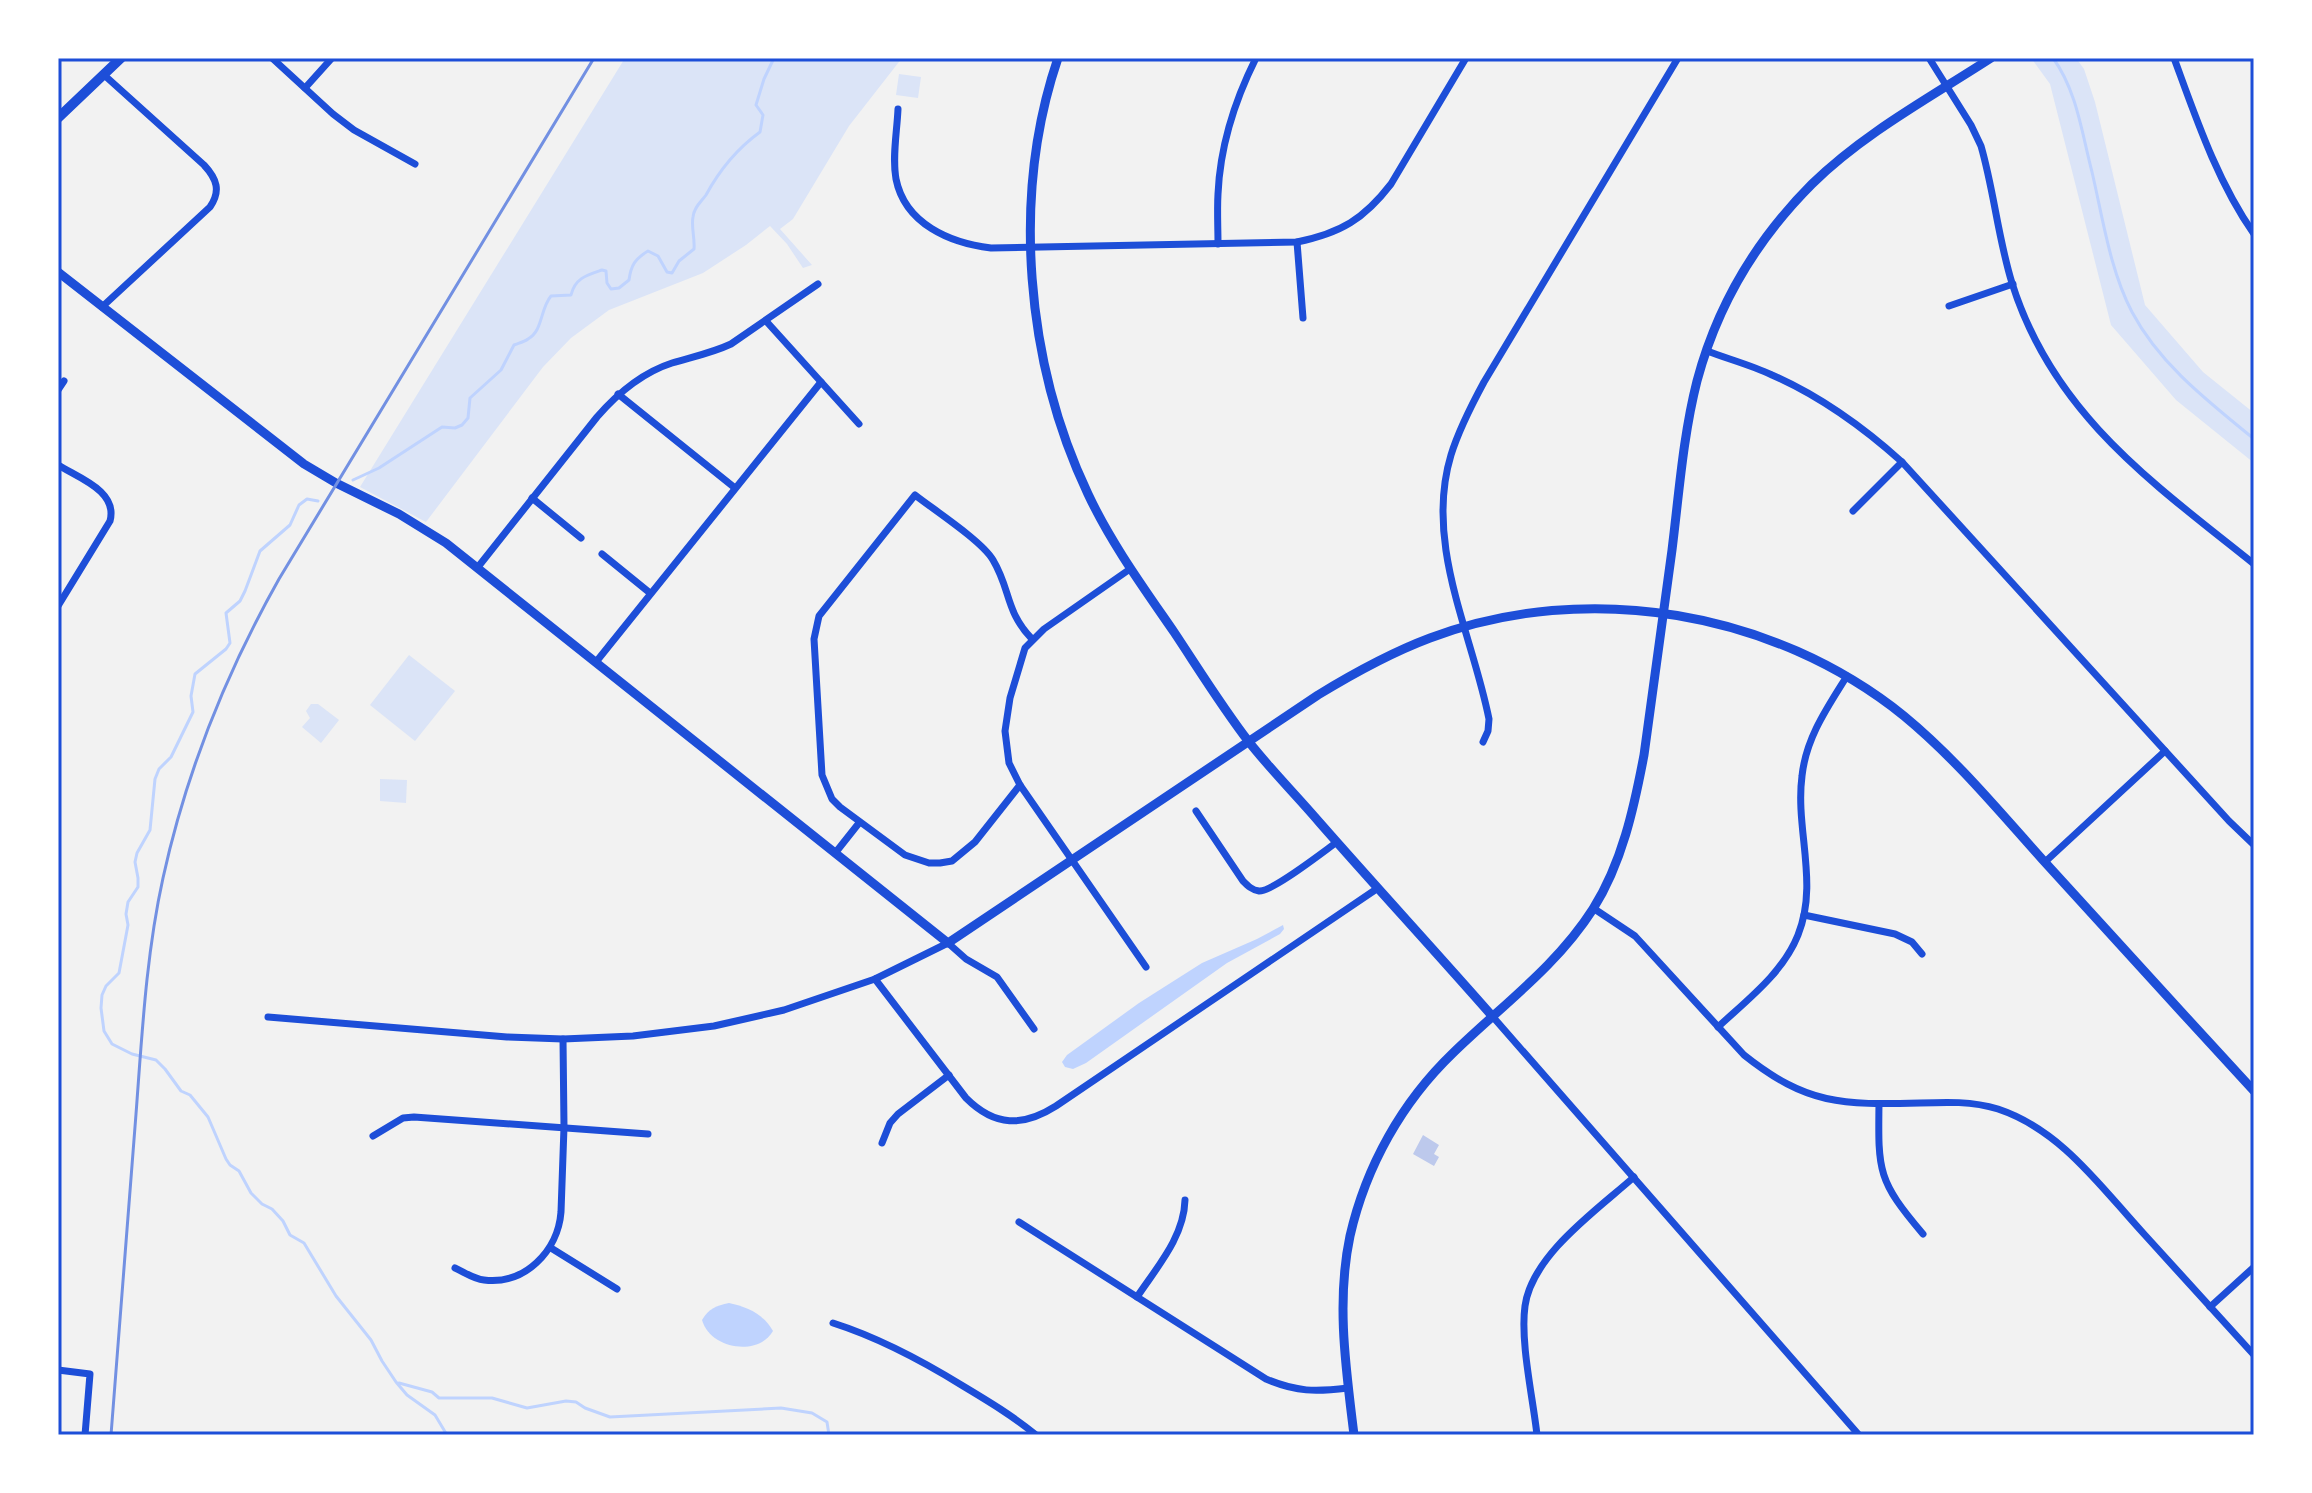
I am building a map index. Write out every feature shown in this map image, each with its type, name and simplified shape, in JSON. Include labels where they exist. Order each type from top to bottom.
[{"type":"main road","points":[[58,118],[121,58]]},
{"type":"street","points":[[272,58],[354,130],[415,164]]},
{"type":"street","points":[[305,88],[332,58]]},
{"type":"street","points":[[1058,58],[1045,105],[1033,187],[1030,247],[1037,323],[1055,409],[1087,492],[1106,530],[1249,742],[1859,1435]]},
{"type":"street","points":[[1218,244],[1218,193],[1224,149],[1240,93],[1256,58]]},
{"type":"street","points":[[898,109],[896,178],[906,204],[939,234],[955,241],[991,248],[1297,242],[1342,229],[1378,201],[1466,58]]},
{"type":"street","points":[[1483,742],[1489,719],[1451,577],[1443,527],[1445,479],[1459,432],[1484,382],[1678,58]]},
{"type":"street","points":[[1929,58],[1981,146],[2013,284],[2045,356],[2077,406],[2140,472],[2254,564]]},
{"type":"street","points":[[1354,1435],[1343,1328],[1343,1281],[1350,1235],[1363,1191],[1383,1146],[1418,1091],[1454,1052],[1548,965],[1593,908],[1624,842],[1635,803],[1691,411],[1707,351],[1726,304],[1743,272],[1787,211],[1814,182],[1845,155],[1991,58]]},
{"type":"street","points":[[2174,58],[2216,165],[2254,234]]},
{"type":"street","points":[[102,307],[210,207],[218,192],[216,181],[204,165],[103,74]]},
{"type":"street","points":[[1297,242],[1303,318]]},
{"type":"street","points":[[58,272],[304,464],[410,520],[478,567],[966,959],[997,977],[1034,1029]]},
{"type":"street","points":[[478,567],[618,394],[656,370],[716,351],[818,284]]},
{"type":"street","points":[[1949,306],[2013,284]]},
{"type":"street","points":[[766,321],[859,424]]},
{"type":"street","points":[[1707,351],[1796,386],[1877,439],[1902,462],[2254,845]]},
{"type":"street","points":[[58,390],[64,381]]},
{"type":"street","points":[[596,662],[821,382]]},
{"type":"street","points":[[618,394],[735,488]]},
{"type":"street","points":[[1853,511],[1902,462]]},
{"type":"street","points":[[58,465],[102,492],[112,511],[110,521],[58,606]]},
{"type":"street","points":[[1020,785],[975,842],[952,861],[917,860],[859,823],[832,799],[822,775],[814,639],[819,616],[915,495],[989,554],[1000,575],[1014,617],[1032,639]]},
{"type":"street","points":[[532,498],[581,538]]},
{"type":"street","points":[[602,554],[650,593]]},
{"type":"street","points":[[1130,569],[1032,639],[1020,658],[1005,731],[1009,763],[1020,785],[1146,967]]},
{"type":"street","points":[[268,1017],[563,1039],[633,1036],[714,1026],[784,1010],[875,979],[948,943],[1354,673],[1393,653],[1465,627],[1512,616],[1565,610],[1617,609],[1664,614],[1741,630],[1847,676],[1904,716],[1932,741],[2045,862],[2254,1091]]},
{"type":"street","points":[[1718,1027],[1778,968],[1798,934],[1807,893],[1801,803],[1803,766],[1812,735],[1847,676]]},
{"type":"street","points":[[2045,862],[2165,751]]},
{"type":"street","points":[[1196,811],[1243,881],[1257,891],[1272,887],[1337,842]]},
{"type":"street","points":[[836,852],[859,823]]},
{"type":"street","points":[[875,979],[966,1098],[978,1109],[990,1117],[1031,1120],[1378,888]]},
{"type":"street","points":[[1593,908],[1635,936],[1744,1055],[1761,1069],[1796,1089],[1832,1101],[1853,1104],[1978,1104],[2008,1113],[2039,1128],[2074,1157],[2254,1355]]},
{"type":"street","points":[[1804,915],[1895,934],[1912,942],[1922,954]]},
{"type":"street","points":[[455,1268],[485,1281],[508,1278],[532,1266],[551,1248],[560,1224],[564,1127],[563,1039]]},
{"type":"street","points":[[882,1143],[890,1123],[898,1114],[949,1075]]},
{"type":"street","points":[[1879,1104],[1878,1150],[1884,1181],[1898,1205],[1923,1234]]},
{"type":"street","points":[[373,1136],[403,1118],[414,1117],[648,1134]]},
{"type":"street","points":[[1537,1435],[1524,1317],[1525,1303],[1534,1279],[1554,1250],[1634,1177]]},
{"type":"street","points":[[1137,1297],[1181,1229],[1185,1200]]},
{"type":"street","points":[[1019,1222],[1266,1379],[1303,1391],[1348,1388]]},
{"type":"street","points":[[551,1248],[617,1289]]},
{"type":"street","points":[[2210,1307],[2254,1267]]},
{"type":"street","points":[[833,1323],[862,1332],[921,1360],[993,1404],[1036,1435]]},
{"type":"street","points":[[58,1370],[90,1374],[85,1435]]},
{"type":"shaded area","points":[[625,58],[902,58],[849,126],[793,219],[780,229],[812,265],[803,268],[770,226],[703,273],[609,310],[571,338],[543,367],[426,522],[360,487]]},
{"type":"shaded area","points":[[2031,58],[2076,58],[2084,69],[2145,305],[2203,372],[2254,413],[2254,463],[2176,400],[2111,325],[2050,84]]},
{"type":"shaded area","points":[[899,74],[921,77],[918,98],[896,95]]},
{"type":"shaded area","points":[[409,655],[455,691],[415,741],[370,705]]},
{"type":"shaded area","points":[[311,704],[318,704],[339,720],[321,743],[302,727],[310,718],[306,711]]},
{"type":"shaded area","points":[[380,779],[407,780],[406,803],[380,801]]},
{"type":"water","points":[[1283,925],[1280,934],[1227,963],[1086,1063],[1073,1069],[1065,1067],[1062,1062],[1067,1055],[1139,1003],[1202,963]]},
{"type":"water","points":[[729,1303],[754,1312],[773,1331],[766,1339],[746,1347],[714,1338],[702,1320],[713,1308]]},
{"type":"building","points":[[1423,1135],[1439,1145],[1434,1154],[1439,1157],[1434,1166],[1413,1154]]},
{"type":"waterway","points":[[353,480],[379,468],[442,427],[462,425],[468,418],[470,398],[501,370],[514,345],[533,335],[551,296],[571,295],[579,281],[602,270],[606,271],[611,289],[619,288],[629,280],[632,266],[648,251],[658,256],[667,272],[672,273],[679,261],[694,249],[696,207],[730,160],[760,132],[763,115],[756,105],[774,58]]},
{"type":"waterway","points":[[2053,58],[2073,99],[2113,262],[2132,312],[2171,366],[2254,439]]},
{"type":"waterway","points":[[318,501],[307,499],[299,505],[290,525],[260,551],[240,601],[226,613],[230,643],[195,674],[191,696],[193,712],[171,757],[159,769],[155,779],[150,830],[135,862],[138,887],[128,902],[128,925],[119,973],[102,995],[104,1031],[112,1044],[132,1054],[156,1060],[181,1091],[190,1095],[208,1117],[226,1159],[239,1171],[251,1193],[272,1209],[290,1235],[304,1243],[336,1296],[371,1340],[396,1382],[407,1395],[435,1415],[447,1435]]},
{"type":"waterway","points":[[399,1383],[432,1392],[439,1398],[492,1398],[527,1408],[576,1402],[610,1417],[781,1408],[812,1413],[827,1422],[829,1435]]},
{"type":"railway","points":[[111,1435],[149,966],[163,878],[196,762],[225,687],[279,579],[594,58]]}]
